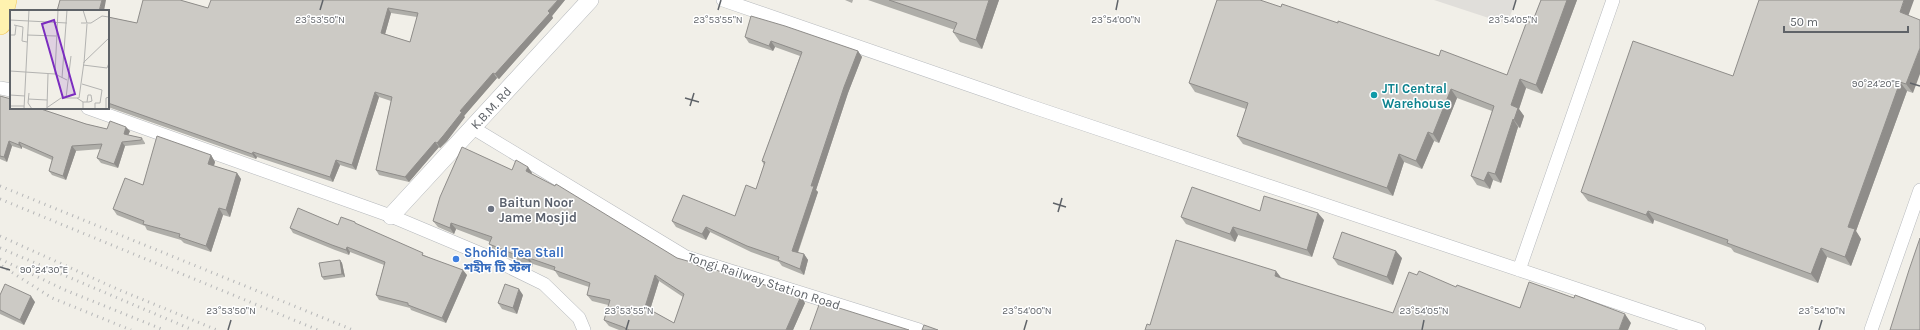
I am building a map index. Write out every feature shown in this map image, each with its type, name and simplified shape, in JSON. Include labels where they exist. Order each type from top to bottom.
[{"type":"main road","points":[[0,24],[6,0]]},
{"type":"street","name":"K.B.M. Rd","points":[[391,216],[590,0]]},
{"type":"street","points":[[723,0],[1039,109],[1699,330]]},
{"type":"street","points":[[1519,270],[1613,0]]},
{"type":"street","points":[[0,88],[10,90]]},
{"type":"street","points":[[91,109],[391,216],[491,258],[544,284],[579,318],[584,330]]},
{"type":"street","name":"Tongi Railway Station Road","points":[[473,128],[686,257],[920,330]]},
{"type":"street","points":[[1871,330],[1920,190]]},
{"type":"shaded area","points":[[1434,0],[1516,0],[1507,24]]},
{"type":"building","points":[[60,0],[102,0],[99,10],[57,10]]},
{"type":"building","points":[[143,0],[180,0],[208,8],[211,0],[558,0],[548,11],[550,13],[495,74],[493,73],[460,111],[462,112],[443,136],[437,143],[435,142],[405,177],[376,170],[392,97],[375,92],[352,165],[336,160],[330,177],[253,152],[252,154],[109,103],[109,17],[137,23]],"holes":[[[388,8],[418,13],[410,42],[381,33]]]},
{"type":"building","points":[[889,0],[989,0],[976,40],[953,32],[957,23]]},
{"type":"building","points":[[1217,0],[1260,0],[1281,7],[1282,4],[1338,23],[1338,21],[1439,56],[1441,50],[1507,75],[1527,21],[1532,23],[1541,0],[1567,0],[1536,85],[1520,79],[1511,105],[1518,108],[1495,174],[1488,172],[1484,181],[1471,176],[1494,106],[1451,89],[1433,134],[1428,132],[1416,161],[1399,154],[1387,188],[1237,136],[1248,103],[1189,83]]},
{"type":"building","points":[[1759,0],[1904,0],[1900,12],[1920,20],[1920,48],[1906,84],[1900,82],[1848,227],[1855,229],[1845,257],[1821,248],[1811,274],[1727,243],[1728,240],[1648,211],[1646,215],[1581,192],[1633,41],[1733,76]]},
{"type":"building","points":[[751,16],[858,51],[844,87],[811,186],[814,186],[792,251],[804,254],[800,269],[778,260],[779,257],[747,246],[706,227],[702,234],[672,221],[683,195],[735,216],[746,185],[756,189],[765,162],[762,161],[802,52],[771,41],[769,46],[745,37]]},
{"type":"building","points":[[0,96],[10,99],[10,109],[41,109],[86,124],[107,129],[110,121],[126,127],[124,134],[142,138],[141,140],[122,142],[114,164],[97,158],[102,144],[72,146],[63,176],[49,171],[53,157],[19,142],[19,145],[9,141],[4,157],[0,156]]},
{"type":"building","points":[[157,136],[211,155],[208,164],[237,173],[226,210],[219,208],[206,246],[179,237],[180,234],[143,224],[144,221],[113,209],[125,178],[143,185]]},
{"type":"building","points":[[462,147],[512,170],[516,160],[528,167],[526,171],[555,186],[556,184],[677,258],[691,262],[708,271],[709,268],[801,296],[786,330],[629,330],[604,320],[610,300],[587,295],[590,283],[554,270],[555,267],[529,258],[528,260],[489,244],[492,237],[451,223],[450,228],[433,221],[440,197]],"holes":[[[655,275],[684,294],[674,323],[645,307]]]},
{"type":"building","points":[[1192,187],[1260,211],[1264,196],[1318,213],[1307,250],[1233,227],[1230,234],[1181,217]]},
{"type":"building","points":[[298,208],[338,225],[341,217],[355,222],[423,253],[422,255],[463,270],[442,318],[408,305],[408,303],[376,295],[385,262],[347,247],[346,250],[332,245],[290,228]]},
{"type":"building","points":[[1342,232],[1396,251],[1387,277],[1333,258]]},
{"type":"building","points":[[1920,238],[1920,330],[1890,330],[1909,270]]},
{"type":"building","points":[[1176,240],[1276,271],[1275,276],[1393,313],[1409,272],[1417,275],[1419,271],[1456,287],[1457,285],[1520,308],[1529,282],[1574,298],[1575,295],[1625,314],[1619,330],[1145,330],[1147,324],[1150,325]]},
{"type":"building","points":[[340,260],[342,274],[322,277],[319,263]]},
{"type":"building","points":[[5,284],[31,296],[20,320],[0,310],[0,295]]},
{"type":"building","points":[[505,284],[519,289],[513,308],[498,303]]},
{"type":"building","points":[[820,302],[909,330],[810,330]]},
{"type":"building","points":[[924,325],[938,330],[922,330]]},
{"type":"railway","points":[[0,186],[353,330]]},
{"type":"railway","points":[[0,199],[318,330]]},
{"type":"railway","points":[[0,236],[117,289],[217,330]]},
{"type":"railway","points":[[0,248],[193,330]]},
{"type":"railway","points":[[0,259],[65,290],[164,330]]},
{"type":"railway","points":[[2,266],[52,298],[131,330]]},
{"type":"place","name":"JTI Central Warehouse","points":[[1374,95]]},
{"type":"place","name":"Baitun Noor Jame Mosjid","points":[[491,209]]},
{"type":"place","name":"Shohid Tea Stall শহীদ টি স্টল","points":[[456,259]]}]
